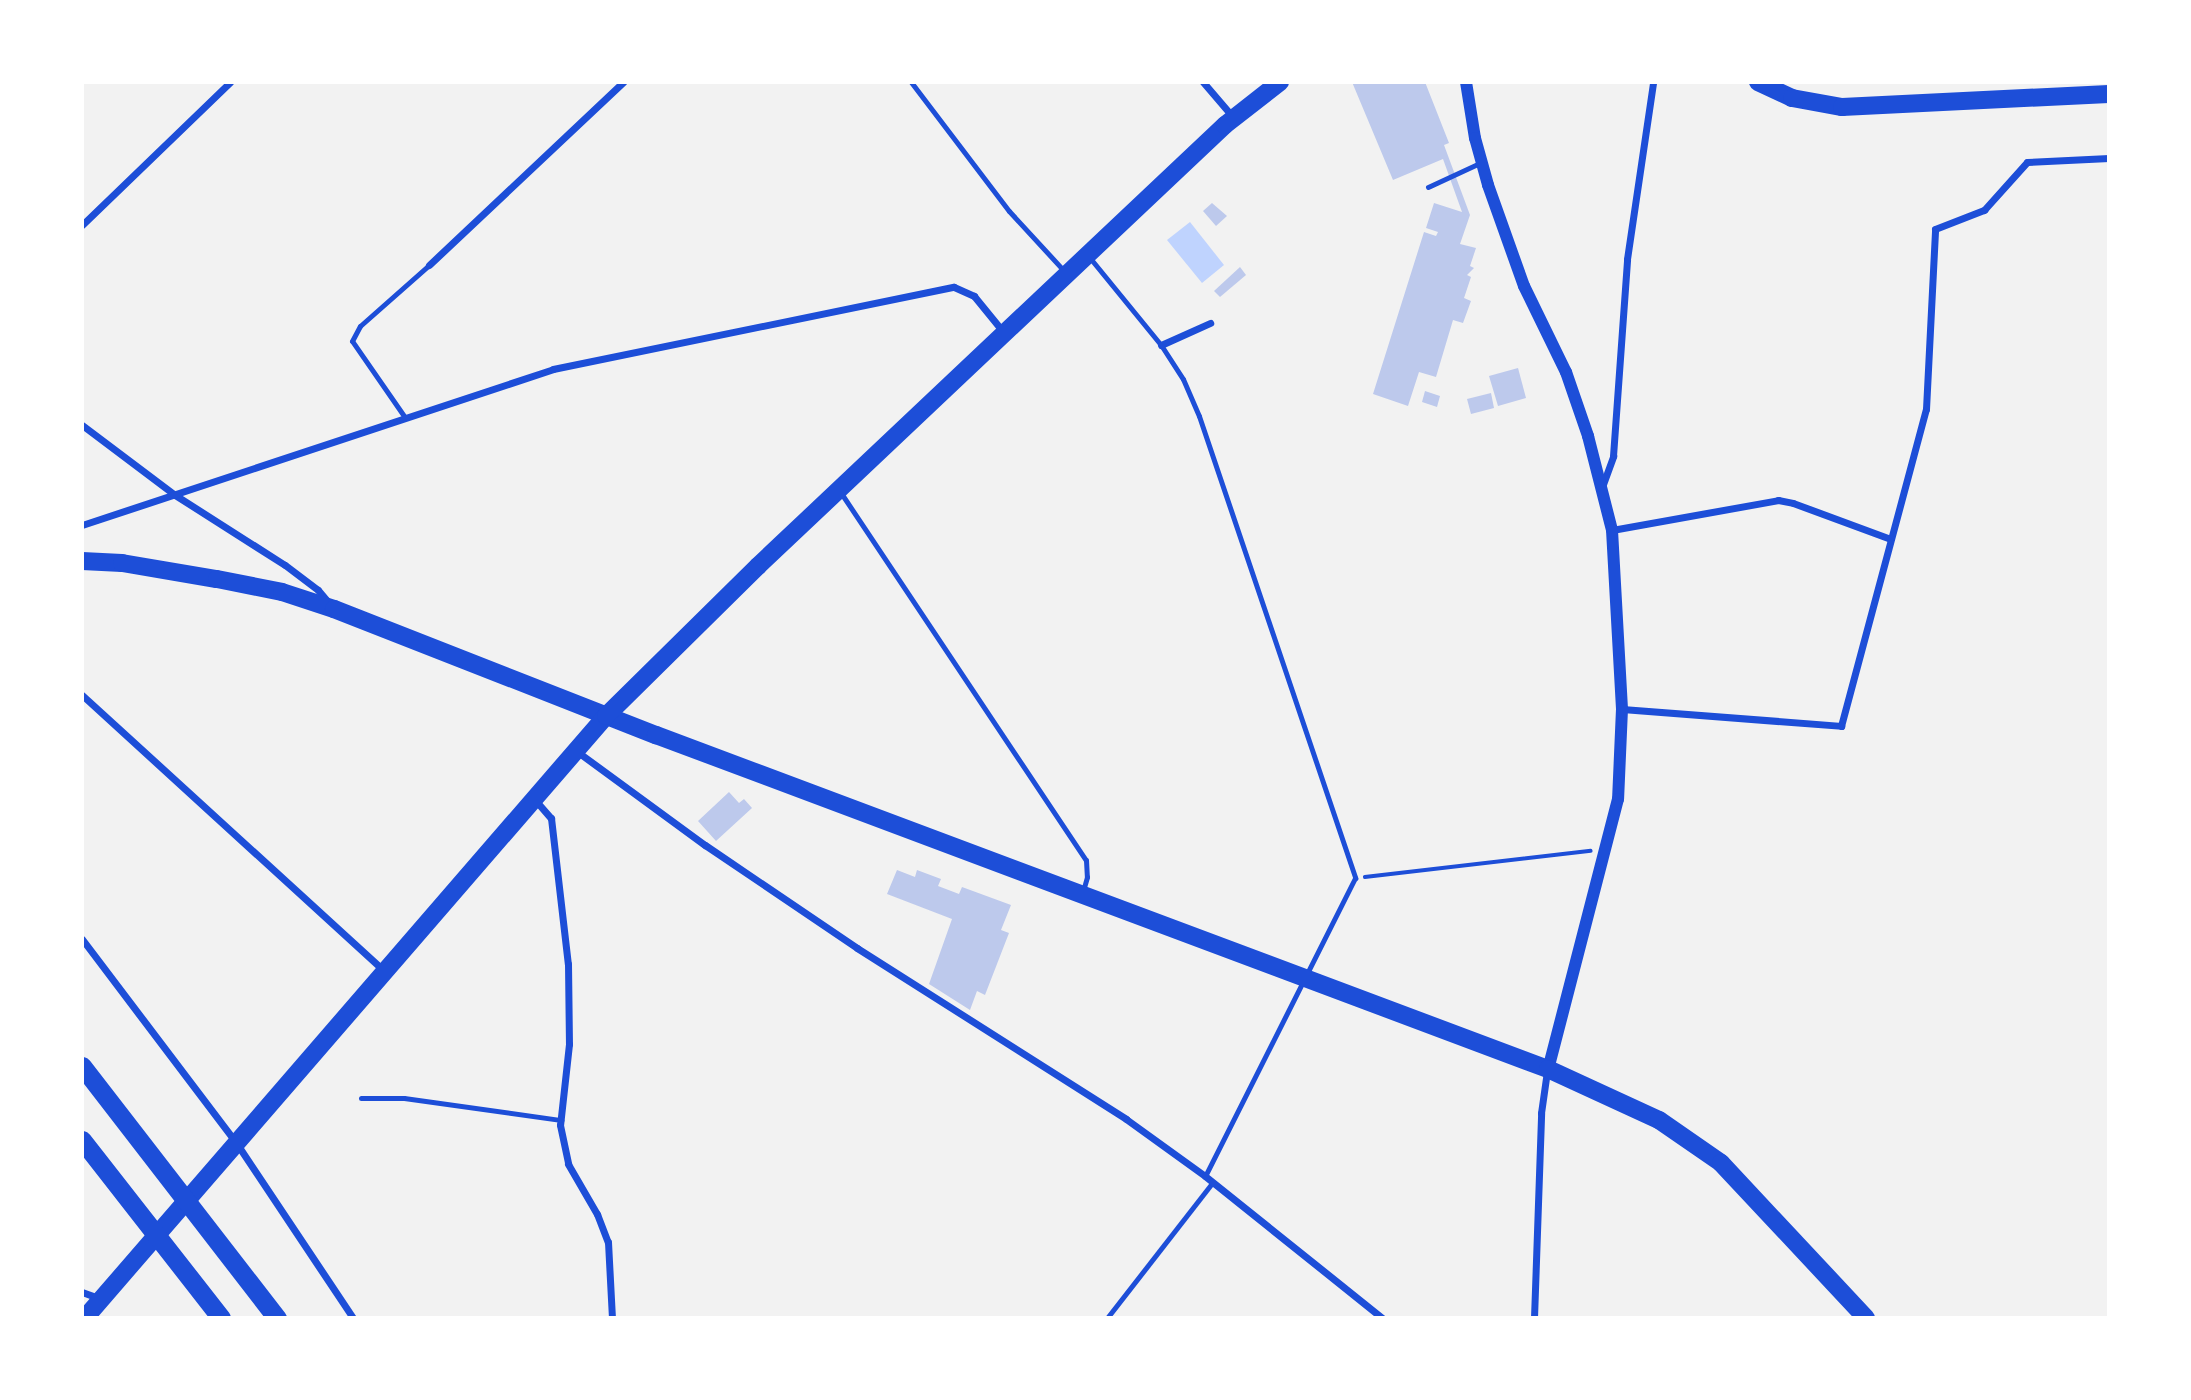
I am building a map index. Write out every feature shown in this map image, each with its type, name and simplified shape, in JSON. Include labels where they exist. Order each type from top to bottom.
[{"type":"highway","points":[[82,1059],[124,1121]]},
{"type":"highway","points":[[82,1066],[277,1318]]},
{"type":"highway","points":[[82,1140],[221,1318]]},
{"type":"main road","points":[[85,1318],[533,797],[659,661],[1234,117],[1280,82]]},
{"type":"main road","points":[[1758,82],[1792,98],[1842,107],[2109,94]]},
{"type":"main road","points":[[82,561],[122,563],[217,579],[282,592],[334,610],[1082,896],[1548,1069],[1659,1120],[1721,1163],[1866,1318]]},
{"type":"street","points":[[82,225],[230,82]]},
{"type":"street","points":[[429,265],[624,82]]},
{"type":"street","points":[[1203,82],[1234,117]]},
{"type":"street","points":[[1466,82],[1470,117],[1482,162],[1524,286],[1566,372],[1588,436],[1612,530],[1622,709],[1618,799],[1548,1069],[1541,1113],[1534,1318]]},
{"type":"street","points":[[1601,489],[1613,456],[1627,259],[1653,82]]},
{"type":"street","points":[[1622,709],[1841,726],[1926,409],[1935,229],[1984,210],[2027,162],[2109,158]]},
{"type":"street","points":[[82,525],[552,369],[954,287],[974,296],[1006,335]]},
{"type":"street","points":[[1161,345],[1210,323]]},
{"type":"street","points":[[82,425],[175,495],[285,565],[318,590],[334,610]]},
{"type":"street","points":[[1612,530],[1778,500],[1891,539]]},
{"type":"street","points":[[82,695],[383,970]]},
{"type":"street","points":[[575,750],[726,860],[857,948],[1126,1119],[1213,1182],[1382,1318]]},
{"type":"street","points":[[533,797],[551,818],[568,964],[569,1044],[561,1120],[568,1164],[597,1214],[608,1242],[612,1318]]},
{"type":"street","points":[[82,939],[237,1144],[353,1318]]},
{"type":"street","points":[[82,1292],[101,1299]]},
{"type":"lane","points":[[911,82],[1009,211],[1068,276]]},
{"type":"lane","points":[[1428,187],[1482,162]]},
{"type":"lane","points":[[1088,256],[1161,345],[1183,379],[1199,416],[1355,878],[1302,978],[1205,1176]]},
{"type":"lane","points":[[404,416],[352,341],[360,326],[429,265]]},
{"type":"lane","points":[[839,491],[1086,860],[1087,877],[1082,896]]},
{"type":"lane","points":[[361,1098],[404,1098],[561,1120]]},
{"type":"lane","points":[[1107,1318],[1213,1182]]},
{"type":"path","points":[[1355,878],[1607,849]]},
{"type":"water","points":[[1190,222],[1224,265],[1202,283],[1167,240]]},
{"type":"building","points":[[1352,82],[1425,82],[1449,143],[1444,145],[1470,215],[1460,244],[1476,248],[1470,266],[1474,268],[1467,275],[1471,277],[1464,298],[1471,301],[1463,323],[1453,320],[1436,377],[1419,372],[1408,406],[1373,394],[1424,232],[1436,236],[1438,232],[1426,228],[1434,203],[1462,212],[1443,159],[1393,180]]},
{"type":"building","points":[[1212,203],[1227,216],[1216,226],[1203,211]]},
{"type":"building","points":[[1240,267],[1246,275],[1220,297],[1214,291]]},
{"type":"building","points":[[1518,368],[1526,398],[1498,406],[1489,376]]},
{"type":"building","points":[[1425,391],[1440,396],[1437,407],[1422,402]]},
{"type":"building","points":[[1491,393],[1494,408],[1471,414],[1467,399]]},
{"type":"building","points":[[729,792],[739,803],[744,799],[752,808],[716,841],[698,821]]},
{"type":"building","points":[[897,870],[915,877],[917,870],[941,879],[938,886],[959,894],[962,887],[1011,905],[1001,930],[1009,933],[985,995],[977,991],[970,1010],[929,984],[952,919],[887,894]]}]
